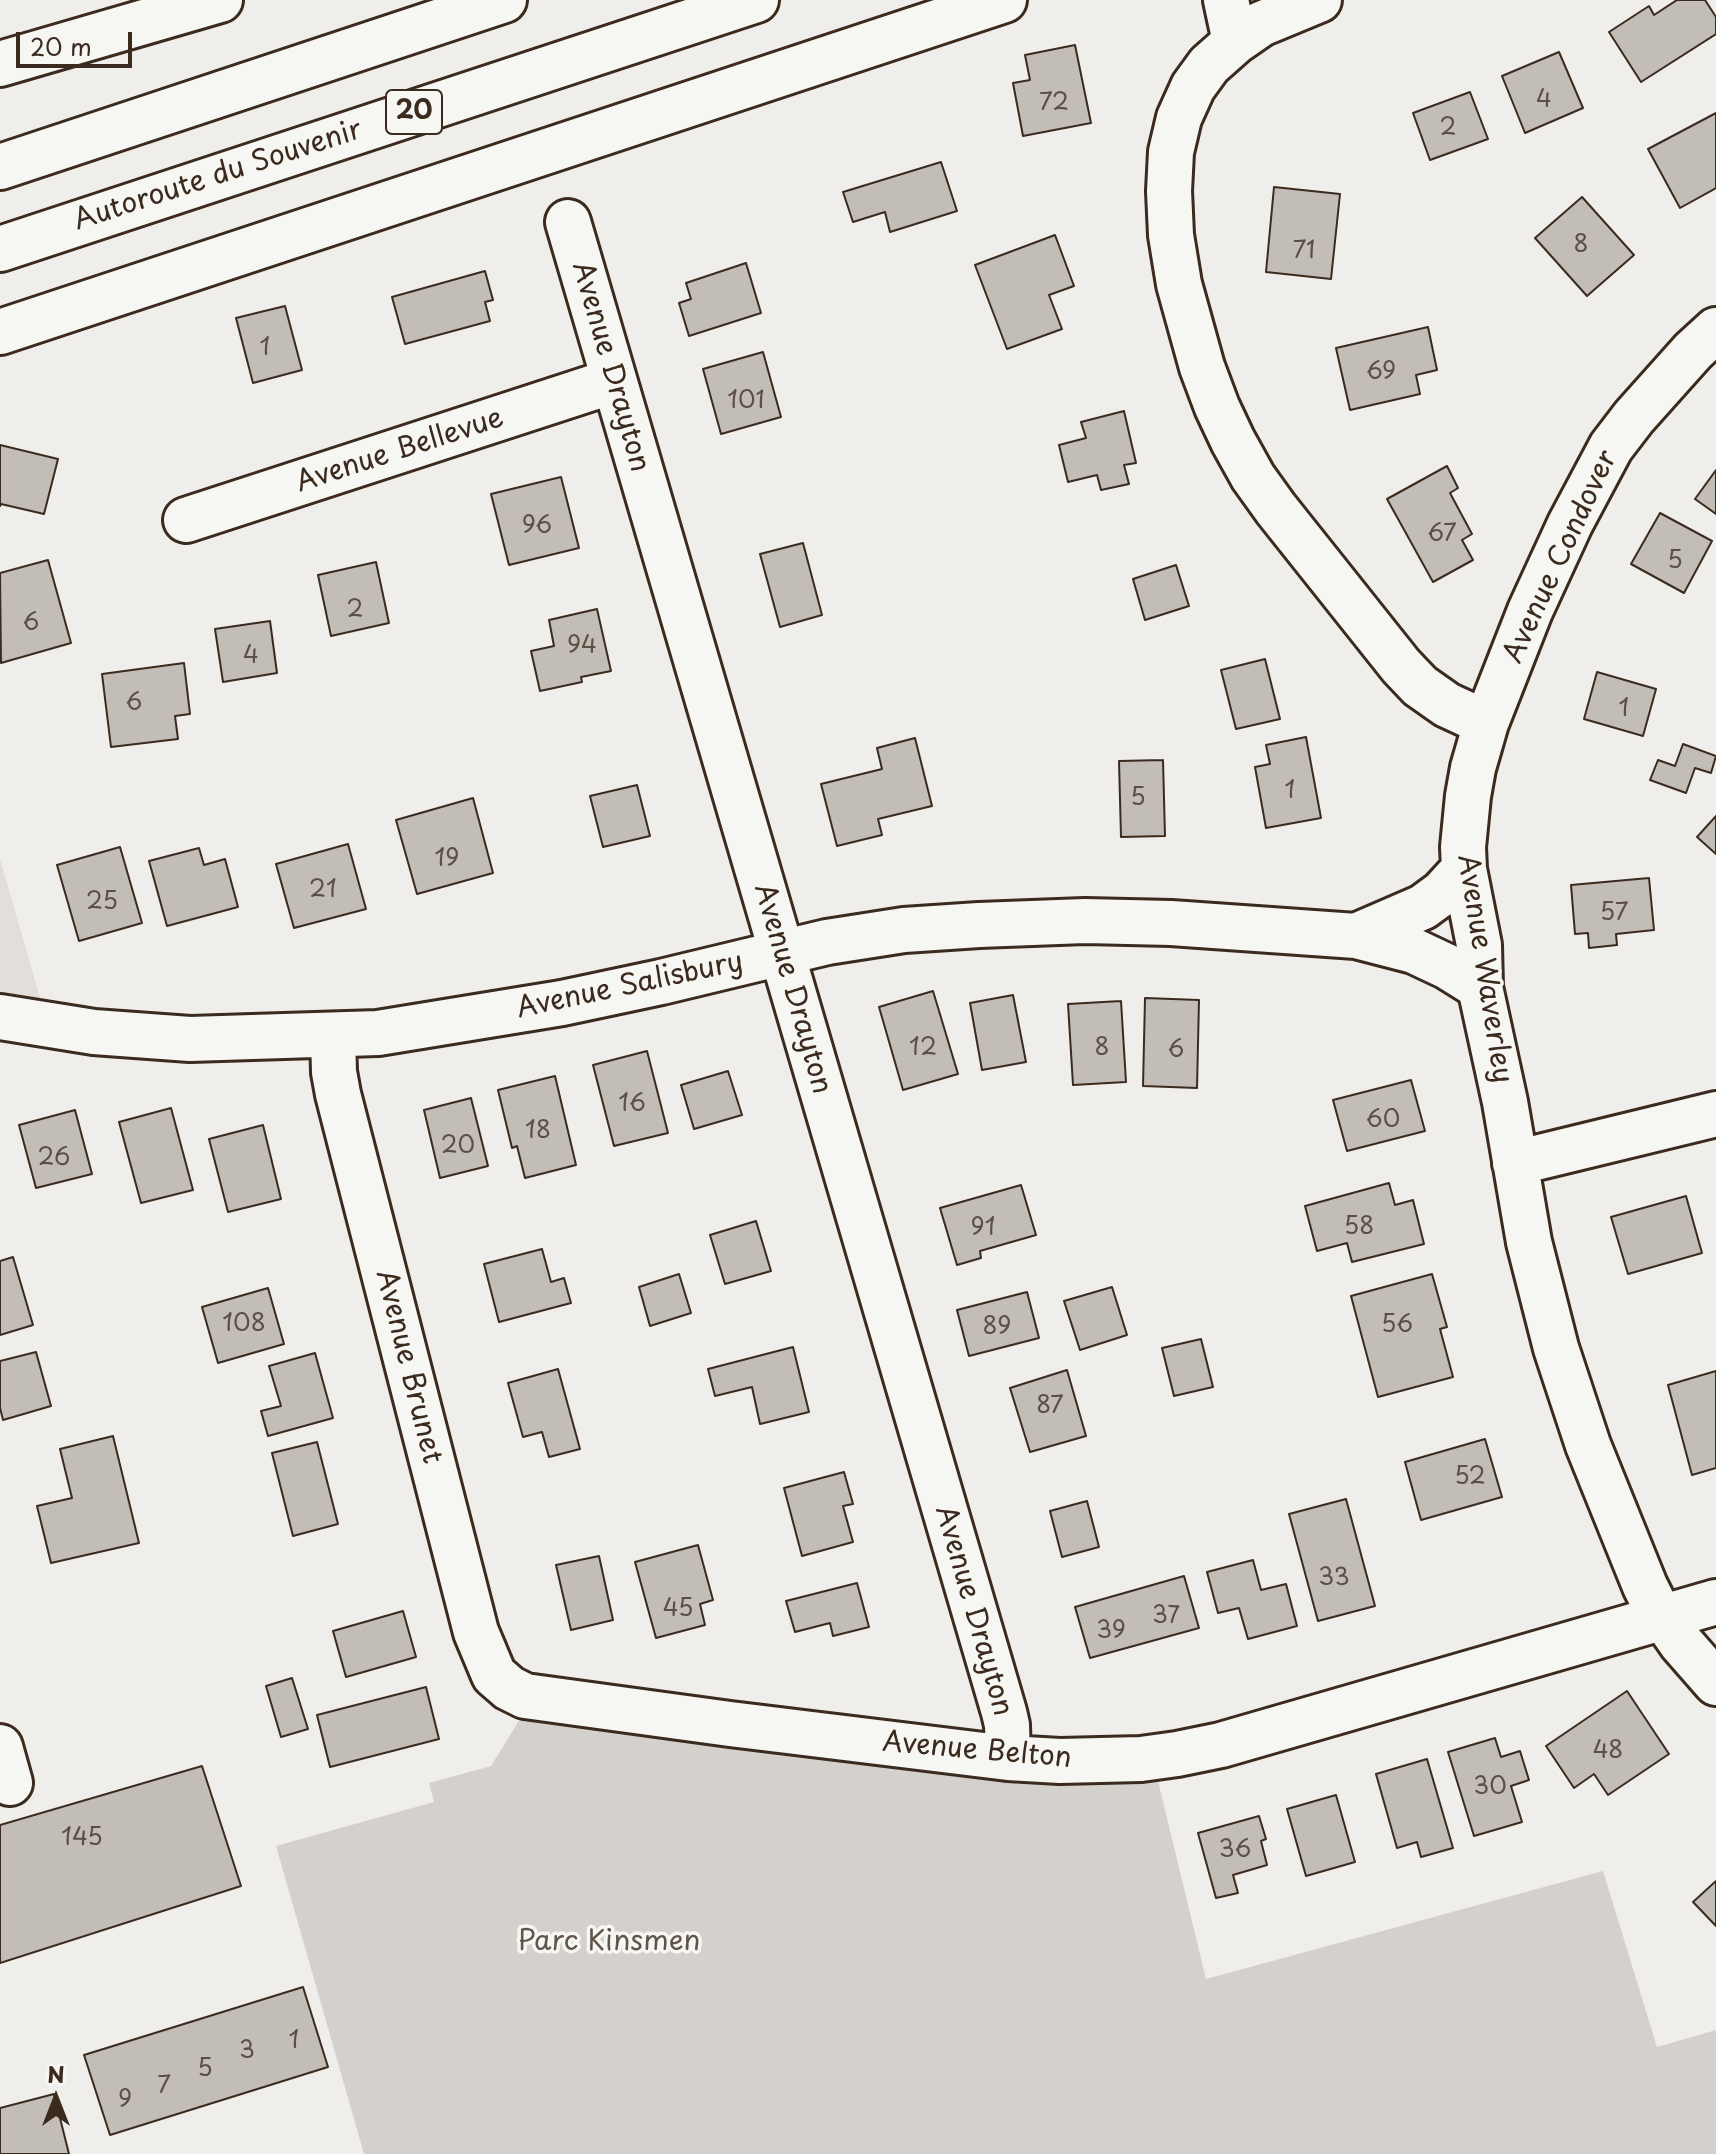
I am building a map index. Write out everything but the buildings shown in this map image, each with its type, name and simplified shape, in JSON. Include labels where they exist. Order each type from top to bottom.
[{"type":"main road","points":[[0,64],[220,0]]},
{"type":"main road","points":[[0,167],[504,0]]},
{"type":"main road","name":"Autoroute du Souvenir","points":[[0,249],[756,0]]},
{"type":"main road","points":[[0,332],[1004,0]]},
{"type":"main road","points":[[1226,0],[1248,33]]},
{"type":"main road","points":[[1319,0],[1248,33],[1209,65],[1193,87],[1179,118],[1171,152],[1171,235],[1179,284],[1202,367],[1233,441],[1253,477],[1392,655],[1420,686],[1486,723]]},
{"type":"main road","name":"Avenue Drayton","points":[[568,222],[1004,1712],[1008,1758]]},
{"type":"main road","name":"Avenue Condover","points":[[1486,723],[1530,611],[1611,447],[1663,383],[1716,330]]},
{"type":"main road","name":"Avenue Bellevue","points":[[186,520],[613,381]]},
{"type":"main road","name":"Avenue Waverley","points":[[1486,723],[1468,796],[1464,869],[1479,945],[1480,987],[1541,1294],[1571,1398],[1645,1586],[1681,1643],[1716,1683]]},
{"type":"main road","name":"Avenue Salisbury","points":[[1356,936],[1423,907],[1442,893],[1464,869]]},
{"type":"main road","name":"Avenue Salisbury","points":[[0,1017],[94,1032],[161,1038],[333,1036],[394,1031],[494,1016],[661,982],[827,942],[904,930],[1030,922],[1171,923],[1356,936],[1414,951],[1480,987]]},
{"type":"main road","name":"Avenue Brunet","points":[[333,1036],[338,1094],[476,1632],[494,1675],[509,1688]]},
{"type":"main road","points":[[1515,1163],[1716,1114]]},
{"type":"main road","name":"Avenue Belton","points":[[509,1688],[541,1699],[1008,1758],[1060,1761],[1141,1759],[1221,1745],[1716,1602]]},
{"type":"shaded area","points":[[0,859],[40,998],[0,992]]},
{"type":"green space","name":"Parc Kinsmen","points":[[522,1716],[1068,1782],[1125,1784],[1158,1781],[1206,1979],[1603,1871],[1657,2047],[1716,2030],[1716,2154],[364,2154],[276,1846],[434,1802],[429,1783],[491,1766]]}]
